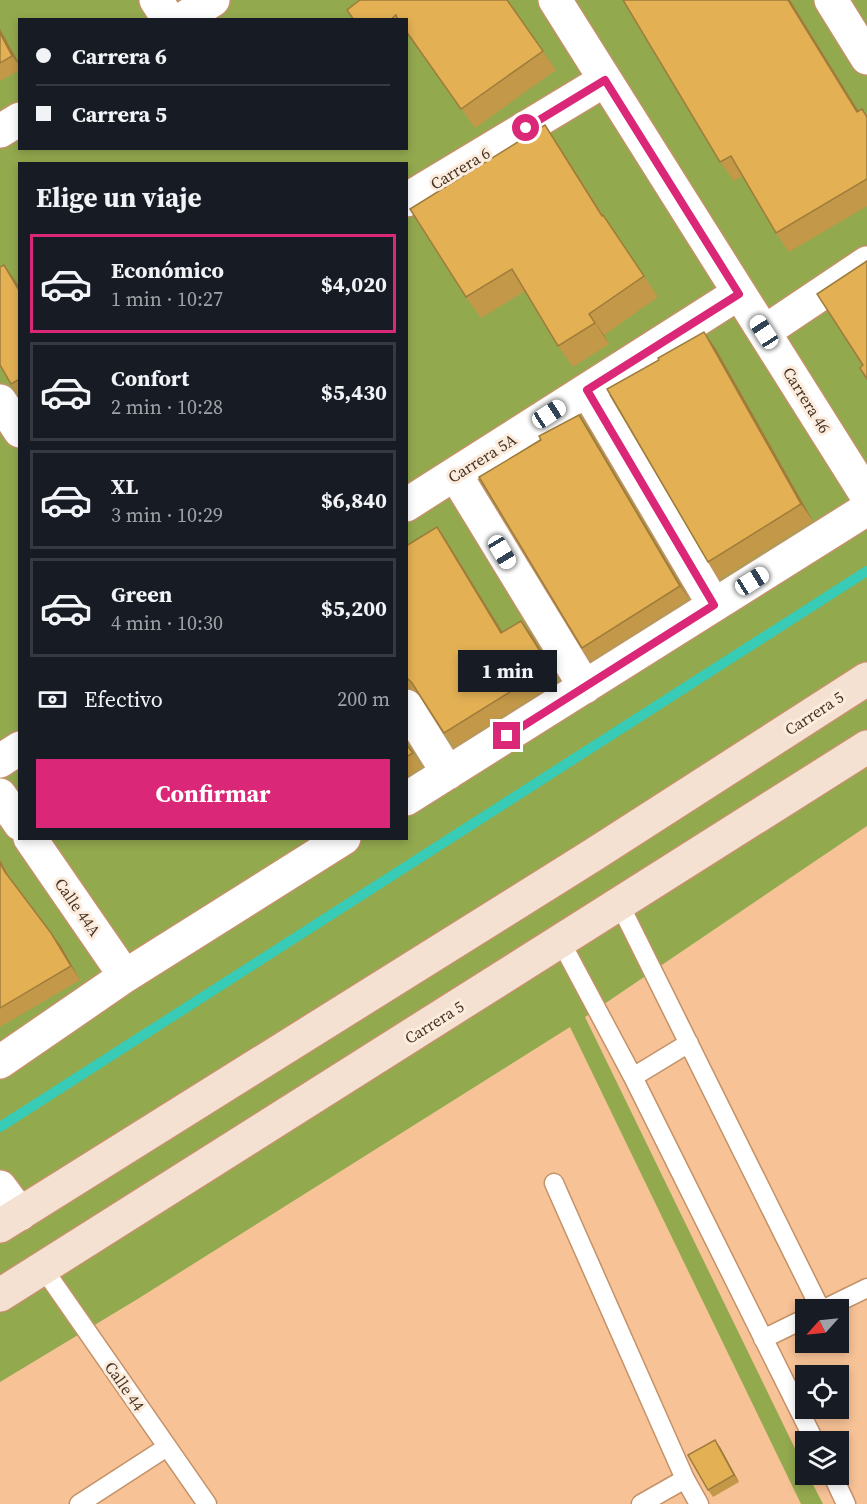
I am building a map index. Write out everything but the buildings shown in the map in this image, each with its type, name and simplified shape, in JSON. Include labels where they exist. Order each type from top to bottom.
[{"type":"main road","name":"Carrera 5","points":[[10,1220],[593,855],[867,679]]},
{"type":"main road","name":"Carrera 5","points":[[0,1295],[867,747]]},
{"type":"street","points":[[156,0],[168,18]]},
{"type":"street","points":[[184,18],[213,0]]},
{"type":"street","name":"Carrera 46","points":[[555,0],[867,496]]},
{"type":"street","points":[[831,0],[867,58]]},
{"type":"street","name":"Carrera 6","points":[[408,199],[605,80]]},
{"type":"street","points":[[0,131],[18,120]]},
{"type":"street","points":[[764,332],[867,263]]},
{"type":"street","name":"Carrera 5A","points":[[408,504],[739,294]]},
{"type":"street","points":[[587,390],[714,605]]},
{"type":"street","points":[[0,400],[18,430]]},
{"type":"street","points":[[0,448],[18,434]]},
{"type":"street","points":[[455,474],[585,687]]},
{"type":"street","points":[[408,798],[867,510]]},
{"type":"street","points":[[408,709],[448,772]]},
{"type":"street","points":[[0,761],[18,749]]},
{"type":"street","points":[[0,795],[18,821]]},
{"type":"street","name":"Calle 44A","points":[[31,840],[125,976]]},
{"type":"street","points":[[0,1062],[301,850],[337,840]]},
{"type":"street","points":[[0,1187],[10,1220]]},
{"type":"lane","points":[[620,905],[816,1299]]},
{"type":"lane","points":[[561,942],[633,1077],[809,1431]]},
{"type":"lane","points":[[633,1077],[689,1043]]},
{"type":"lane","points":[[554,1184],[699,1504]]},
{"type":"lane","name":"Calle 44","points":[[43,1268],[207,1504]]},
{"type":"lane","points":[[844,1299],[867,1288]]},
{"type":"lane","points":[[763,1339],[795,1323]]},
{"type":"lane","points":[[80,1504],[167,1447]]},
{"type":"lane","points":[[641,1504],[686,1479]]},
{"type":"lane","points":[[837,1485],[846,1504]]},
{"type":"green space","points":[[0,0],[867,0],[867,826],[585,1017],[795,1448],[795,1485],[813,1485],[823,1504],[801,1504],[570,1027],[136,1300],[0,1382]]},
{"type":"waterway","points":[[0,1127],[867,571]]},
{"type":"route","points":[[507,736],[714,605],[587,390],[739,294],[605,80],[526,128]]}]
